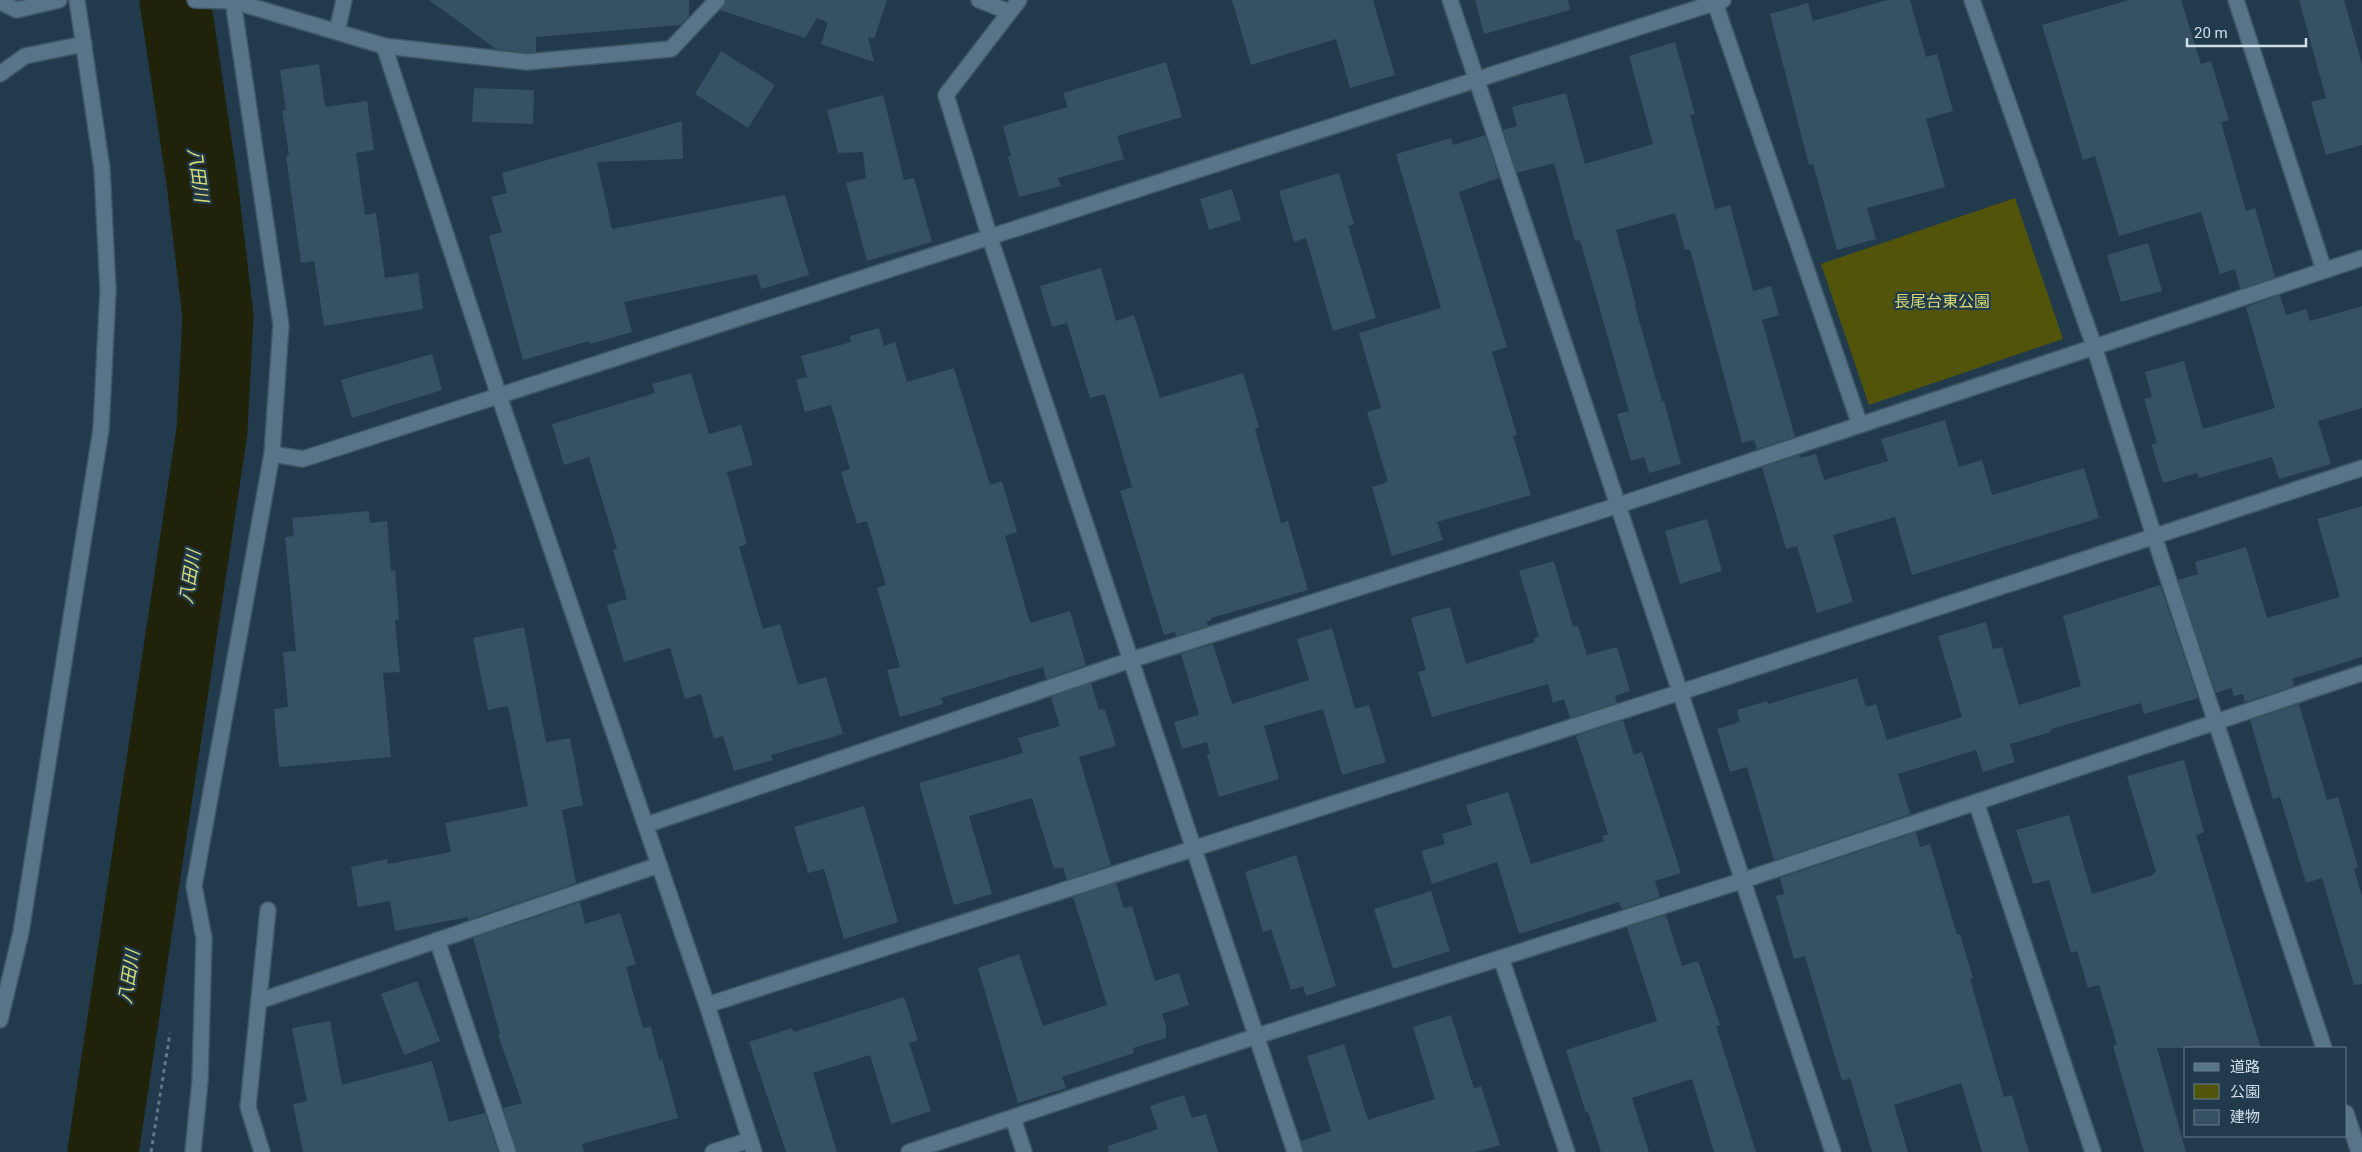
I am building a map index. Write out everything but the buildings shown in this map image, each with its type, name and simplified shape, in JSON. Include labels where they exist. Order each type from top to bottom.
[{"type":"street","points":[[0,2],[17,10],[59,0]]},
{"type":"street","points":[[0,1020],[21,932],[101,428],[108,290],[102,169],[77,0]]},
{"type":"street","points":[[337,32],[344,0]]},
{"type":"street","points":[[202,1],[243,2],[384,46],[527,62],[671,49],[717,0]]},
{"type":"street","points":[[979,0],[1014,6],[946,95],[990,238],[1295,1152]]},
{"type":"street","points":[[1450,0],[1833,1152]]},
{"type":"street","points":[[1972,0],[2094,346],[2154,536],[2324,1047]]},
{"type":"street","points":[[2236,0],[2324,270]]},
{"type":"street","points":[[272,454],[303,459],[1717,1],[1860,424]]},
{"type":"street","points":[[193,1152],[200,1081],[204,938],[194,886],[272,454],[281,325],[243,2]]},
{"type":"street","points":[[0,74],[25,56],[84,44]]},
{"type":"street","points":[[384,46],[499,396],[707,1004],[752,1146],[713,1152]]},
{"type":"street","points":[[646,825],[1131,660],[1619,505],[2362,258]]},
{"type":"street","points":[[707,1004],[1681,692],[2362,468]]},
{"type":"street","points":[[909,1152],[1257,1036],[1744,880],[2362,673]]},
{"type":"street","points":[[1976,802],[2093,1152]]},
{"type":"street","points":[[259,1001],[659,864]]},
{"type":"street","points":[[262,1152],[248,1106],[268,910]]},
{"type":"street","points":[[437,940],[508,1152]]},
{"type":"street","points":[[1501,958],[1567,1152]]},
{"type":"street","points":[[2347,1116],[2358,1151]]},
{"type":"street","points":[[1013,1118],[1024,1152]]},
{"type":"green space","name":"長尾台東公園","points":[[2015,198],[2063,339],[1869,405],[1821,264]]},
{"type":"waterway","name":"八田川","points":[[103,1152],[212,431],[218,316],[202,182],[175,0]]}]
